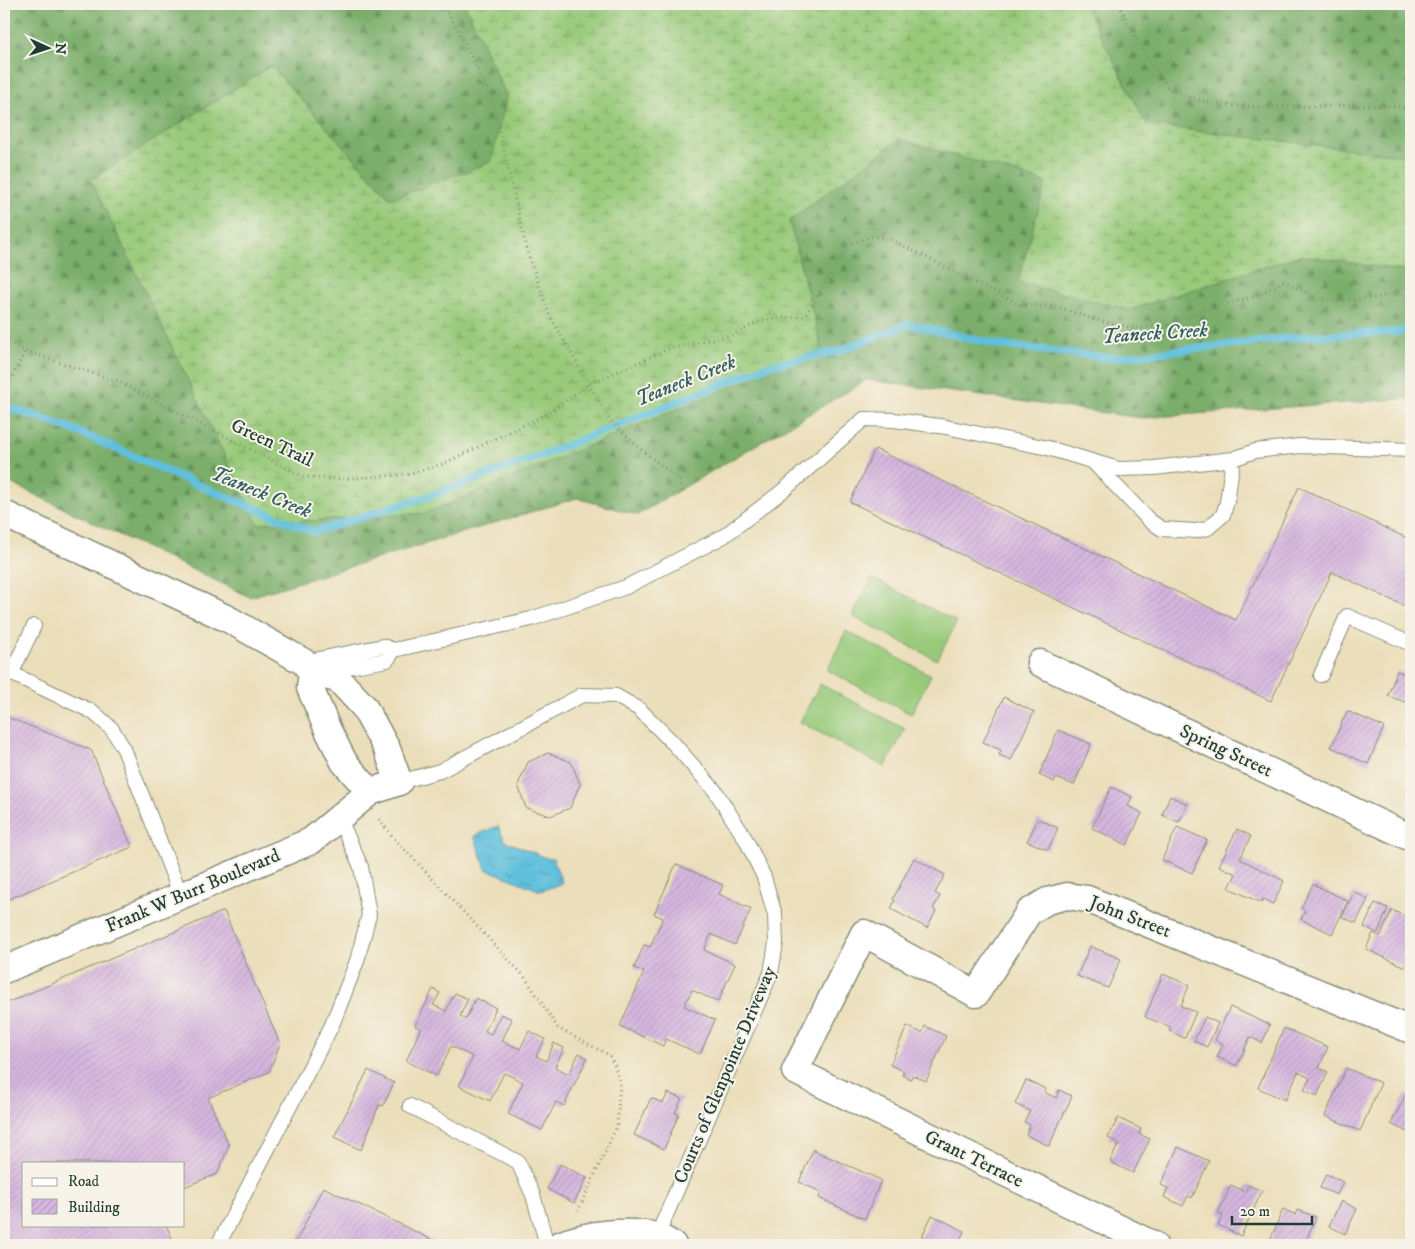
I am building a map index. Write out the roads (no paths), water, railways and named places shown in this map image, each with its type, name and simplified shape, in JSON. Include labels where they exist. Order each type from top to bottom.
[{"type":"street","points":[[4,514],[228,619],[308,668],[338,679],[364,707],[388,750],[399,782]]},
{"type":"street","name":"Spring Street","points":[[1040,663],[1411,838]]},
{"type":"street","points":[[308,668],[310,688],[328,730],[344,762],[366,795]]},
{"type":"street","name":"Frank W Burr Boulevard","points":[[4,970],[311,841],[366,795],[399,782]]},
{"type":"street","name":"John Street","points":[[795,1071],[864,933],[976,994],[1029,912],[1047,901],[1067,896],[1087,899],[1411,1030]]},
{"type":"street","name":"Grant Terrace","points":[[795,1071],[1154,1245]]},
{"type":"street","name":"Courts of Glenpointe Driveway","points":[[566,1243],[618,1233],[665,1241]]},
{"type":"lane","points":[[308,668],[383,646],[394,650],[531,619],[626,587],[724,536],[785,489],[864,419],[894,420],[946,427],[1048,448],[1118,469],[1154,468],[1232,459],[1256,451],[1300,446],[1411,450]]},
{"type":"lane","points":[[1092,461],[1150,521],[1162,529],[1183,531],[1208,528],[1223,515],[1227,502],[1232,459]]},
{"type":"lane","points":[[1321,675],[1347,616],[1411,644]]},
{"type":"lane","points":[[34,626],[7,672],[93,712],[112,729],[124,749],[181,896]]},
{"type":"lane","name":"Courts of Glenpointe Driveway","points":[[399,782],[440,771],[582,695],[616,696],[639,709],[674,744],[716,792],[746,840],[764,878],[774,914],[776,943],[772,973],[665,1241]]},
{"type":"lane","points":[[218,1245],[332,1025],[357,961],[369,915],[360,867],[339,817]]},
{"type":"lane","points":[[410,1106],[518,1162],[533,1195],[547,1245]]},
{"type":"water","points":[[498,826],[505,841],[549,859],[553,858],[562,883],[541,891],[486,869],[474,836]]},
{"type":"waterway","name":"Teaneck Creek","points":[[4,406],[67,427],[214,492],[314,532],[432,495],[545,454],[770,365],[839,351],[908,324],[999,345],[1111,358],[1309,336],[1411,331]]}]
